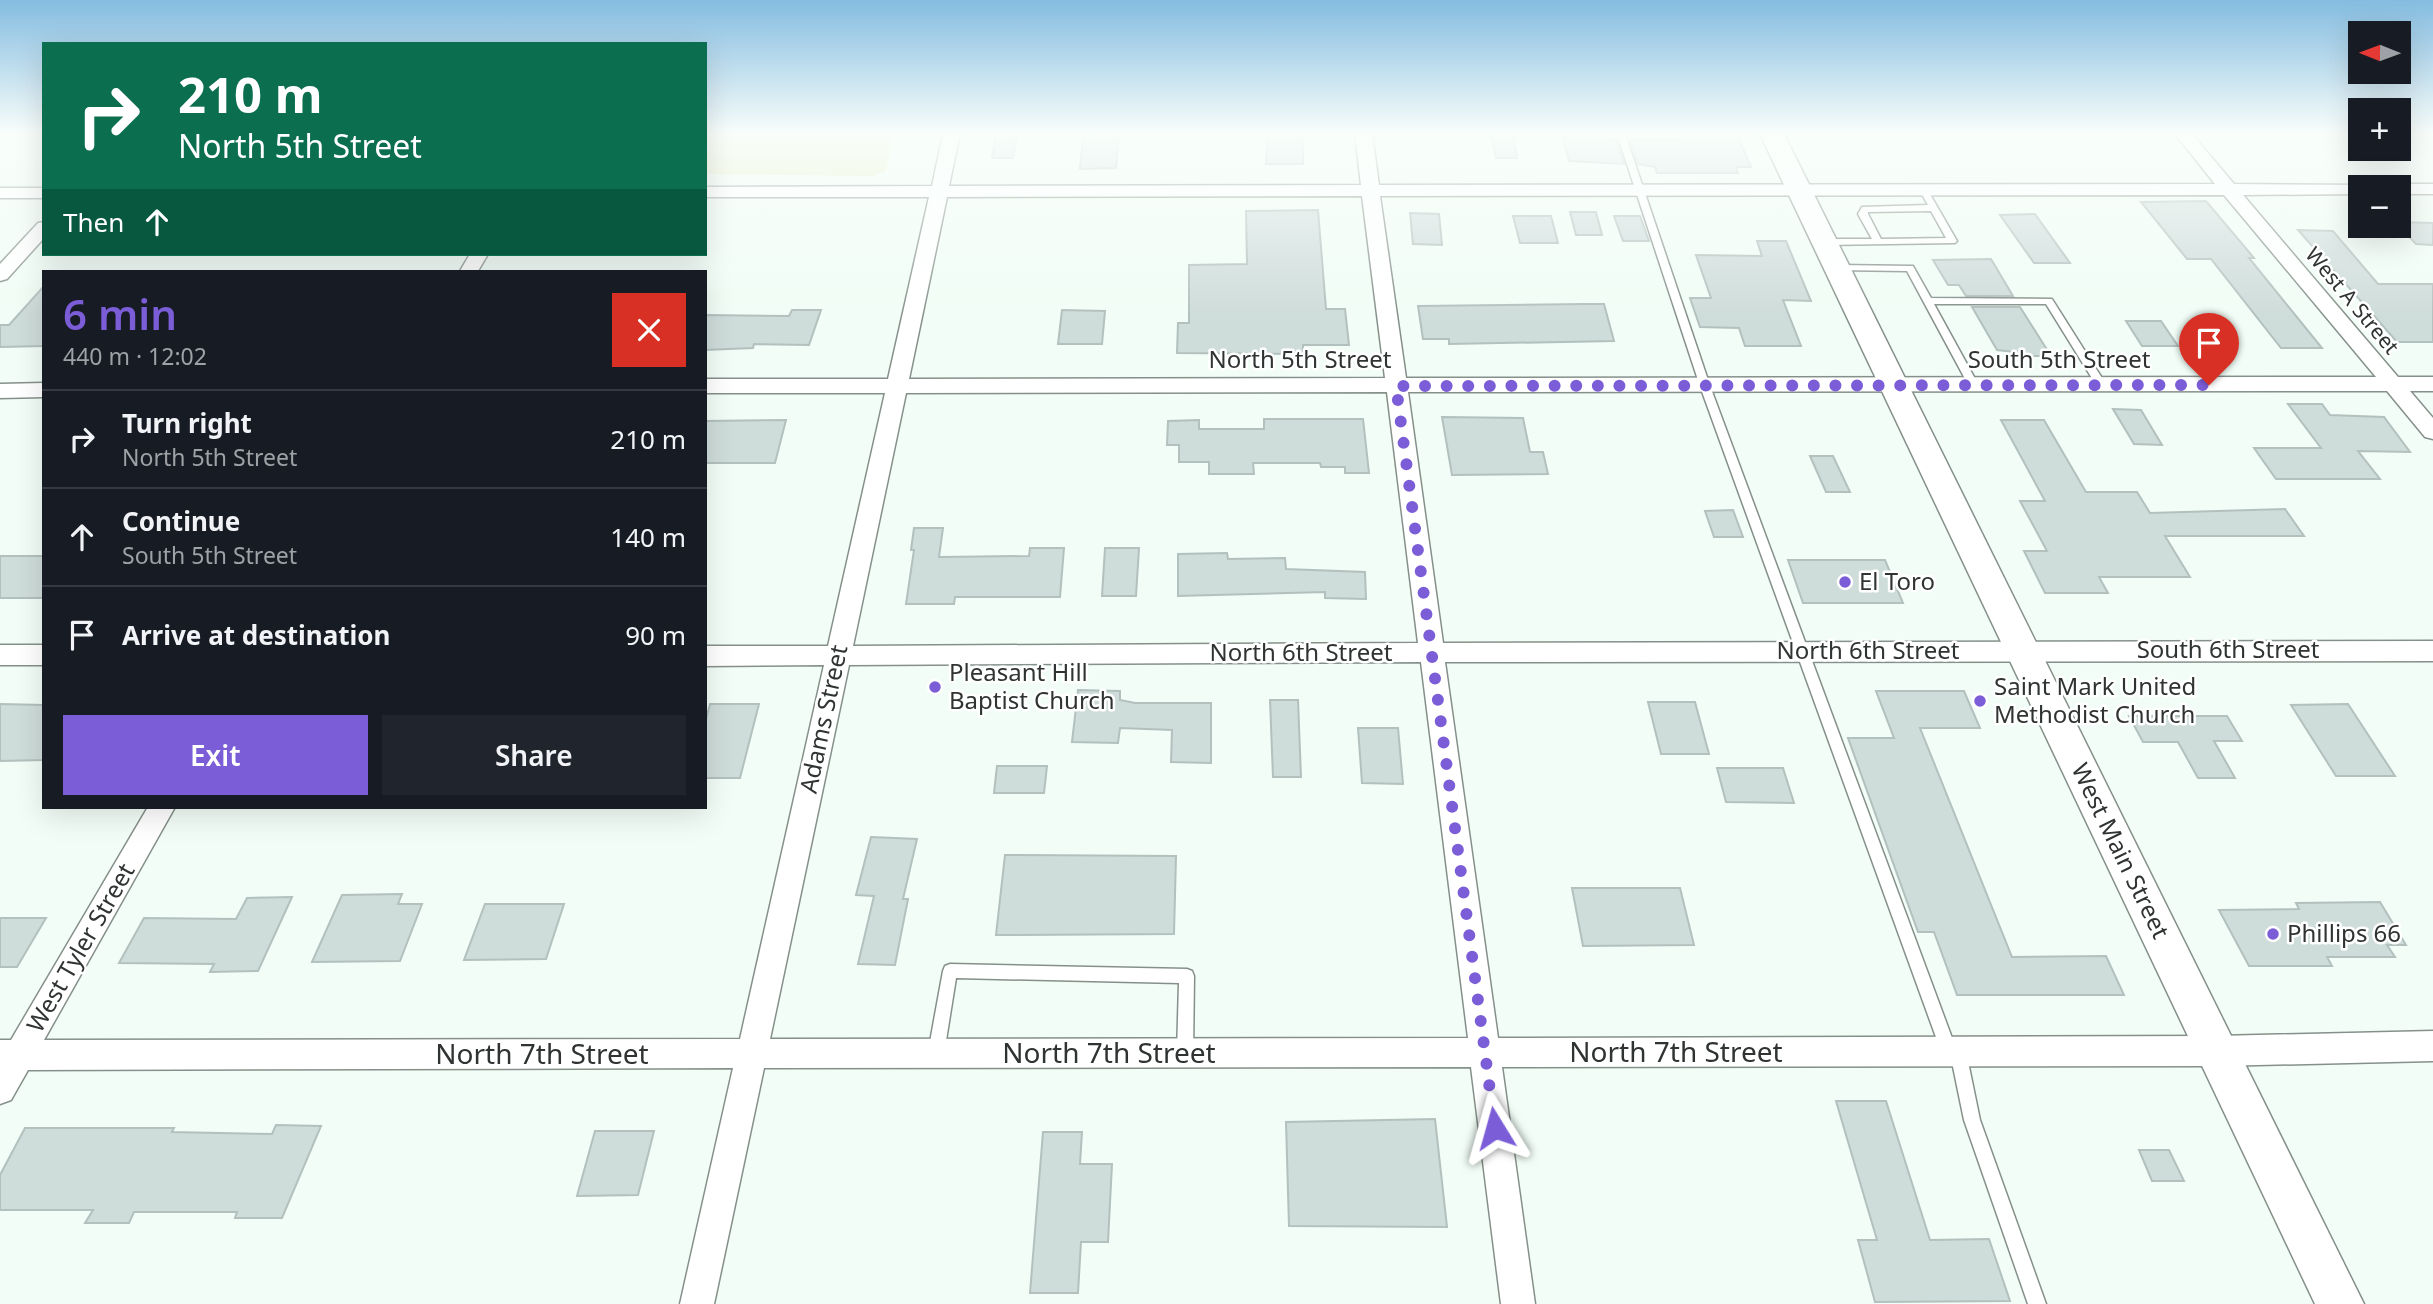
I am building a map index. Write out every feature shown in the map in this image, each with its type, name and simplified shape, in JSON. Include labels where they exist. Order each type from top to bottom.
[{"type":"main road","name":"West Main Street","points":[[1801,195],[2340,1304]]},
{"type":"street","name":"Adams Street","points":[[697,1304],[939,195]]},
{"type":"street","points":[[1371,195],[1518,1304]]},
{"type":"street","name":"West A Street","points":[[2234,195],[2433,432]]},
{"type":"street","points":[[0,275],[42,229]]},
{"type":"street","name":"South 5th Street","points":[[1894,386],[2433,384]]},
{"type":"street","name":"North 5th Street","points":[[707,386],[1894,386]]},
{"type":"street","points":[[0,391],[42,390]]},
{"type":"street","name":"North 6th Street","points":[[707,656],[2022,650]]},
{"type":"street","name":"South 6th Street","points":[[2022,650],[2433,651]]},
{"type":"street","points":[[0,655],[42,655]]},
{"type":"street","name":"West Tyler Street","points":[[0,1089],[10,1055],[161,809]]},
{"type":"street","name":"North 7th Street","points":[[10,1055],[1954,1052],[2217,1051],[2433,1046]]},
{"type":"lane","points":[[1644,195],[1705,386],[1954,1052],[1972,1120],[2037,1304]]},
{"type":"lane","points":[[1830,255],[1878,242],[1952,241],[1926,195]]},
{"type":"lane","points":[[1878,242],[1863,214],[1865,209],[1932,208]]},
{"type":"lane","points":[[1830,255],[1910,268],[1974,386]]},
{"type":"lane","points":[[1928,301],[2049,301],[2102,386]]},
{"type":"lane","points":[[936,1053],[950,971],[1187,976],[1185,1053]]},
{"type":"building","points":[[2206,201],[2254,258],[2249,258],[2322,348],[2281,348],[2211,259],[2187,259],[2141,202]]},
{"type":"building","points":[[1318,210],[1326,309],[1345,309],[1349,345],[1303,345],[1303,354],[1177,353],[1178,323],[1189,323],[1189,265],[1247,264],[1246,211]]},
{"type":"building","points":[[1570,212],[1596,212],[1602,235],[1576,235]]},
{"type":"building","points":[[1410,213],[1439,214],[1442,245],[1413,244]]},
{"type":"building","points":[[2035,214],[2070,263],[2034,263],[2000,215]]},
{"type":"building","points":[[1513,216],[1551,216],[1558,243],[1520,243]]},
{"type":"building","points":[[1614,216],[1640,216],[1649,241],[1623,241]]},
{"type":"building","points":[[2411,222],[2433,223],[2433,245],[2416,244],[2410,238]]},
{"type":"building","points":[[2298,230],[2333,231],[2378,284],[2433,284],[2433,342],[2397,342]]},
{"type":"building","points":[[1757,241],[1786,241],[1811,301],[1783,300],[1801,346],[1745,346],[1739,328],[1700,327],[1690,298],[1711,298],[1696,255],[1762,256]]},
{"type":"building","points":[[1991,259],[2013,296],[1966,296],[1959,285],[1948,285],[1933,260]]},
{"type":"building","points":[[42,288],[42,346],[0,347],[0,325],[9,325]]},
{"type":"building","points":[[1604,304],[1614,341],[1449,344],[1449,339],[1423,339],[1418,306]]},
{"type":"building","points":[[1972,307],[2020,307],[2051,356],[2016,356],[2014,352],[1997,350]]},
{"type":"building","points":[[792,310],[821,310],[809,345],[754,344],[753,348],[707,350],[707,315],[789,316]]},
{"type":"building","points":[[1062,310],[1105,311],[1102,344],[1058,344]]},
{"type":"building","points":[[2126,321],[2161,321],[2178,346],[2142,346]]},
{"type":"building","points":[[2288,404],[2322,404],[2330,415],[2384,417],[2410,452],[2358,451],[2380,479],[2276,479],[2254,448],[2321,448]]},
{"type":"building","points":[[2113,409],[2141,410],[2162,445],[2134,444]]},
{"type":"building","points":[[1442,417],[1523,418],[1530,452],[1543,452],[1548,474],[1452,475]]},
{"type":"building","points":[[1264,419],[1363,419],[1369,473],[1345,473],[1345,467],[1321,467],[1320,463],[1253,463],[1254,474],[1209,474],[1209,462],[1179,462],[1179,445],[1167,445],[1168,421],[1199,420],[1199,429],[1264,429]]},
{"type":"building","points":[[786,420],[775,463],[707,463],[707,421]]},
{"type":"building","points":[[2001,420],[2044,420],[2086,492],[2137,492],[2150,513],[2285,509],[2304,536],[2165,536],[2190,577],[2099,577],[2108,593],[2045,593],[2024,551],[2047,551],[2020,501],[2045,501]]},
{"type":"building","points":[[1810,456],[1833,456],[1850,492],[1826,492]]},
{"type":"building","points":[[1733,510],[1743,537],[1714,537],[1705,511]]},
{"type":"building","points":[[914,528],[943,528],[939,557],[1029,556],[1030,548],[1064,548],[1060,597],[955,597],[954,604],[906,604],[914,550],[911,550]]},
{"type":"building","points":[[1105,548],[1139,548],[1136,596],[1102,596]]},
{"type":"building","points":[[1227,553],[1228,559],[1285,558],[1286,569],[1365,572],[1366,599],[1325,598],[1325,592],[1178,596],[1178,554]]},
{"type":"building","points":[[0,556],[42,556],[42,598],[0,598]]},
{"type":"building","name":"El Toro","points":[[1788,560],[1885,560],[1903,603],[1803,603]]},
{"type":"building","points":[[1078,690],[1120,691],[1120,700],[1135,703],[1211,703],[1211,763],[1171,762],[1172,730],[1120,728],[1118,743],[1072,742]]},
{"type":"building","points":[[1876,691],[1964,691],[1980,728],[1920,728],[2012,957],[2106,956],[2124,995],[1957,995],[1934,932],[1918,932],[1848,738],[1894,738]]},
{"type":"building","points":[[1270,700],[1298,700],[1301,777],[1273,777]]},
{"type":"building","points":[[1648,702],[1695,702],[1709,754],[1661,754]]},
{"type":"building","points":[[0,704],[42,705],[42,760],[0,761]]},
{"type":"building","points":[[710,704],[759,704],[740,778],[707,778],[707,715]]},
{"type":"building","points":[[2348,704],[2395,776],[2336,776],[2291,705]]},
{"type":"building","points":[[2129,716],[2227,716],[2242,741],[2214,741],[2235,778],[2198,778],[2178,742],[2143,742]]},
{"type":"building","points":[[1358,728],[1398,728],[1403,784],[1362,783]]},
{"type":"building","points":[[997,766],[1047,766],[1044,793],[994,793]]},
{"type":"building","points":[[1717,768],[1783,768],[1794,803],[1726,802]]},
{"type":"building","points":[[871,837],[917,839],[903,899],[908,899],[895,965],[858,964],[874,896],[856,895]]},
{"type":"building","points":[[1005,855],[1176,856],[1174,934],[996,935]]},
{"type":"building","points":[[1572,888],[1680,888],[1694,945],[1583,946]]},
{"type":"building","points":[[402,894],[398,904],[422,904],[400,961],[312,962],[342,895]]},
{"type":"building","points":[[292,897],[258,971],[210,972],[214,964],[119,963],[144,918],[236,919],[247,898]]},
{"type":"building","points":[[2380,902],[2406,945],[2387,945],[2395,957],[2327,957],[2332,966],[2249,966],[2219,910],[2299,909],[2296,903]]},
{"type":"building","points":[[485,904],[564,904],[546,959],[464,960]]},
{"type":"building","points":[[0,918],[46,918],[17,967],[0,967]]},
{"type":"building","points":[[1836,1101],[1886,1101],[1930,1240],[1989,1239],[2010,1301],[1875,1302],[1858,1240],[1877,1240]]},
{"type":"building","points":[[1435,1119],[1447,1227],[1289,1226],[1286,1122]]},
{"type":"building","points":[[276,1125],[321,1126],[282,1218],[235,1218],[237,1212],[134,1212],[129,1223],[85,1223],[93,1210],[0,1210],[0,1175],[25,1128],[174,1128],[172,1132],[272,1134]]},
{"type":"building","points":[[595,1131],[654,1131],[638,1195],[577,1196]]},
{"type":"building","points":[[1043,1132],[1082,1132],[1080,1164],[1112,1164],[1108,1242],[1081,1242],[1078,1293],[1030,1293]]},
{"type":"building","points":[[2139,1150],[2169,1150],[2184,1181],[2152,1181]]},
{"type":"place","name":"El Toro","points":[[1845,582]]},
{"type":"place","name":"Pleasant Hill Baptist Church","points":[[935,687]]},
{"type":"place","name":"Saint Mark United Methodist Church","points":[[1980,701]]},
{"type":"place","name":"Phillips 66","points":[[2273,934]]},
{"type":"route","points":[[1495,1128],[1396,386],[2209,385]]}]
